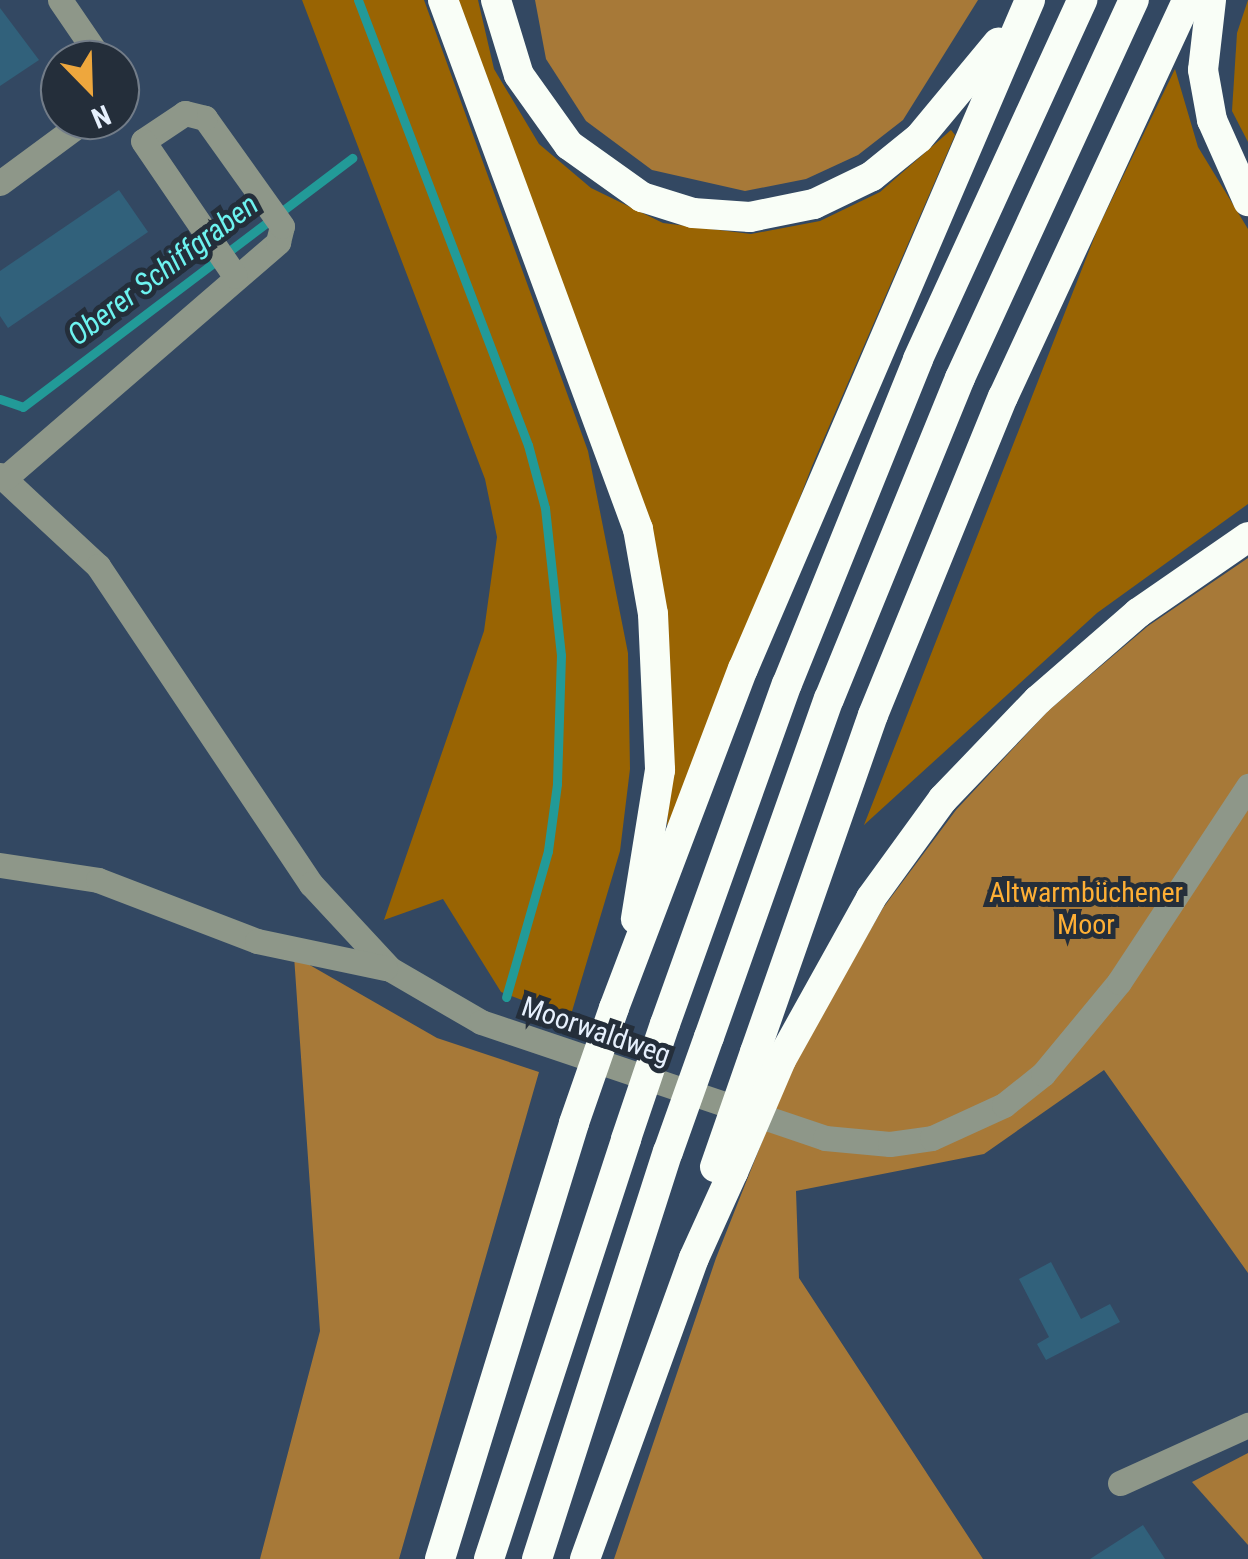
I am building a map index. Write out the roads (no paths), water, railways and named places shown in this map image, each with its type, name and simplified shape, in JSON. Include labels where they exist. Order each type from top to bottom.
[{"type":"highway","points":[[443,0],[638,529],[653,614],[660,770],[626,978]]},
{"type":"highway","points":[[496,0],[519,76],[540,113],[603,174],[693,213],[750,217],[814,204],[872,176],[964,88],[1029,0]]},
{"type":"highway","points":[[440,1559],[574,1123],[614,1008],[743,670],[1029,0]]},
{"type":"highway","points":[[490,1559],[665,1024],[787,684],[918,359],[1082,0]]},
{"type":"highway","points":[[537,1559],[668,1152],[829,699],[960,378],[1134,0]]},
{"type":"highway","points":[[585,1559],[768,1056],[873,715],[988,432],[1187,0]]},
{"type":"highway","points":[[1211,0],[1203,70],[1212,120],[1248,200]]},
{"type":"highway","points":[[768,1056],[871,898],[943,799],[1038,700],[1138,613],[1248,537]]},
{"type":"street","points":[[60,0],[87,40]]},
{"type":"street","name":"Moorwaldweg","points":[[236,276],[143,141],[184,113],[205,118],[282,226],[278,242],[3,477],[98,566],[311,884],[390,969],[481,1022],[782,1127],[890,1144],[932,1138],[1004,1105],[1079,1036],[1248,786]]},
{"type":"street","points":[[0,183],[59,140]]},
{"type":"street","points":[[0,865],[98,880],[257,940],[390,969]]},
{"type":"street","points":[[1120,1483],[1248,1425]]},
{"type":"waterway","points":[[358,0],[528,445],[545,508],[561,655],[557,784],[548,851],[506,997]]},
{"type":"waterway","name":"Oberer Schiffgraben","points":[[0,399],[23,407],[352,158]]},
{"type":"park label","name":"Altwarmbüchener Moor","points":[[1086,909]]}]
